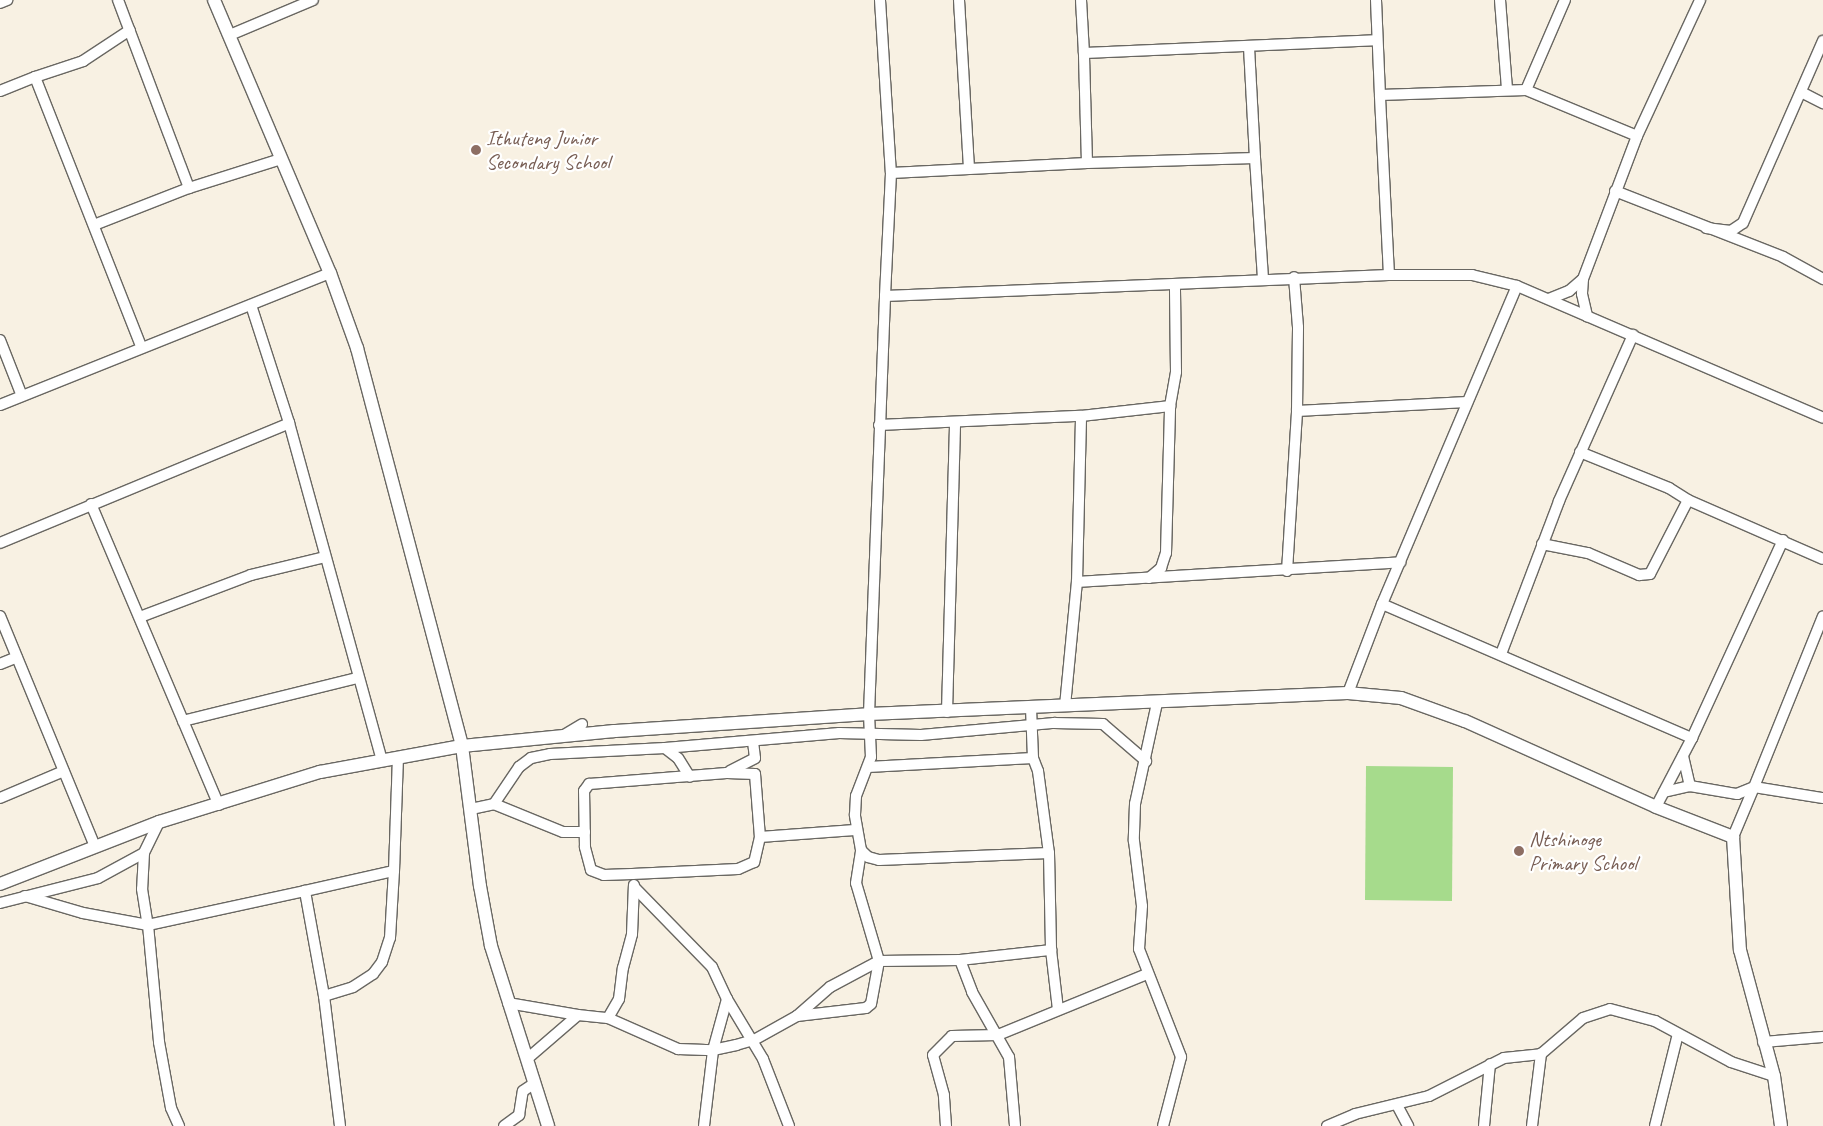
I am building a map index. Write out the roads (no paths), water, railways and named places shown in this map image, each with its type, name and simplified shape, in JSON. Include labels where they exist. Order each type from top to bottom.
[{"type":"street","points":[[0,3],[7,0]]},
{"type":"street","points":[[118,0],[189,188]]},
{"type":"street","points":[[214,0],[330,274],[357,348],[462,746],[485,919],[508,1003],[548,1126]]},
{"type":"street","points":[[230,35],[312,0]]},
{"type":"street","points":[[797,1016],[866,1008],[871,1004],[880,962],[856,883],[861,850],[855,830],[856,796],[868,767],[871,735],[869,714],[879,424],[891,173],[880,0]]},
{"type":"street","points":[[959,0],[970,169]]},
{"type":"street","points":[[1081,0],[1087,164]]},
{"type":"street","points":[[1376,0],[1376,40],[1389,275]]},
{"type":"street","points":[[1500,0],[1507,88]]},
{"type":"street","points":[[1526,90],[1565,0]]},
{"type":"street","points":[[1587,316],[1582,294],[1583,279],[1637,136],[1700,0]]},
{"type":"street","points":[[0,91],[83,61],[130,30]]},
{"type":"street","points":[[1084,53],[1376,40]]},
{"type":"street","points":[[1706,228],[1731,231],[1743,223],[1823,41]]},
{"type":"street","points":[[1249,46],[1263,279]]},
{"type":"street","points":[[35,77],[142,348]]},
{"type":"street","points":[[1380,95],[1507,88],[1526,90],[1637,136]]},
{"type":"street","points":[[1801,92],[1823,103]]},
{"type":"street","points":[[891,173],[1255,158]]},
{"type":"street","points":[[94,225],[189,188],[280,159]]},
{"type":"street","points":[[1615,191],[1783,257],[1823,280]]},
{"type":"street","points":[[0,405],[330,274]]},
{"type":"street","points":[[885,296],[1294,277],[1472,275],[1517,286],[1823,418]]},
{"type":"street","points":[[1287,571],[1297,411],[1298,327],[1294,277]]},
{"type":"street","points":[[1548,299],[1569,291],[1583,279]]},
{"type":"street","points":[[1149,578],[1161,568],[1166,554],[1170,406],[1176,372],[1175,284]]},
{"type":"street","points":[[1348,693],[1382,604],[1517,286]]},
{"type":"street","points":[[251,305],[289,423],[357,678],[382,760]]},
{"type":"street","points":[[1501,654],[1542,544],[1580,452],[1633,336]]},
{"type":"street","points":[[0,340],[22,396]]},
{"type":"street","points":[[1297,411],[1467,402]]},
{"type":"street","points":[[879,424],[1081,416],[1170,406]]},
{"type":"street","points":[[1065,706],[1077,582],[1081,416]]},
{"type":"street","points":[[947,712],[955,422]]},
{"type":"street","points":[[0,543],[90,504],[289,423]]},
{"type":"street","points":[[1580,452],[1670,488],[1688,500],[1823,559]]},
{"type":"street","points":[[1542,544],[1588,553],[1639,575],[1650,574],[1688,500]]},
{"type":"street","points":[[90,504],[140,617],[218,805]]},
{"type":"street","points":[[1656,806],[1692,738],[1783,540]]},
{"type":"street","points":[[140,617],[250,575],[325,557]]},
{"type":"street","points":[[1077,582],[1287,571],[1400,562]]},
{"type":"street","points":[[1382,604],[1692,738]]},
{"type":"street","points":[[0,616],[95,847]]},
{"type":"street","points":[[1781,1126],[1774,1076],[1740,950],[1733,837],[1823,616]]},
{"type":"street","points":[[0,664],[17,657]]},
{"type":"street","points":[[183,721],[357,678]]},
{"type":"street","points":[[0,884],[159,822],[320,772],[462,746],[562,736],[869,714],[1157,703],[1348,693],[1401,698],[1465,721],[1656,806],[1733,837]]},
{"type":"street","points":[[1157,703],[1146,761],[1135,804],[1134,841],[1142,906],[1140,949],[1181,1056],[1163,1126]]},
{"type":"street","points":[[1031,708],[1033,758],[1038,771],[1050,853],[1051,950],[1058,1010]]},
{"type":"street","points":[[562,736],[582,724]]},
{"type":"street","points":[[494,804],[506,783],[531,758],[550,754],[665,748],[838,733],[871,735],[1103,724],[1146,761]]},
{"type":"street","points":[[753,741],[760,837],[754,862],[738,868],[632,874],[604,875],[591,870],[585,832],[584,791],[589,784],[727,773],[755,774]]},
{"type":"street","points":[[665,748],[678,758],[690,777]]},
{"type":"street","points":[[1683,756],[1690,786]]},
{"type":"street","points":[[324,996],[353,987],[373,974],[382,962],[390,938],[398,757]]},
{"type":"street","points":[[727,773],[755,758]]},
{"type":"street","points":[[868,767],[1033,758]]},
{"type":"street","points":[[0,798],[64,771]]},
{"type":"street","points":[[1664,792],[1690,786],[1737,794],[1754,787],[1823,798]]},
{"type":"street","points":[[471,809],[494,804],[563,832],[585,832]]},
{"type":"street","points":[[159,822],[144,853],[142,889],[148,925],[159,1042],[171,1108],[179,1126]]},
{"type":"street","points":[[760,837],[855,830]]},
{"type":"street","points":[[861,850],[868,857],[879,860],[1050,853]]},
{"type":"street","points":[[0,903],[98,878],[144,853]]},
{"type":"street","points":[[25,896],[84,913],[148,925],[394,871]]},
{"type":"street","points":[[608,1018],[619,999],[622,968],[632,934],[634,887],[632,874]]},
{"type":"street","points":[[634,887],[712,967],[727,999],[754,1040],[789,1126]]},
{"type":"street","points":[[305,891],[324,996],[340,1126]]},
{"type":"street","points":[[508,1003],[608,1018],[668,1047],[713,1050],[754,1040],[797,1016],[830,987],[880,962],[960,960],[1051,950]]},
{"type":"street","points":[[960,960],[972,992],[998,1035],[1008,1057],[1012,1075],[1015,1126]]},
{"type":"street","points":[[946,1126],[944,1095],[933,1055],[952,1036],[998,1035],[1148,974]]},
{"type":"street","points":[[704,1126],[713,1050],[727,999]]},
{"type":"street","points":[[1327,1126],[1355,1114],[1429,1096],[1490,1064],[1517,1055],[1541,1054],[1583,1018],[1610,1009],[1655,1021],[1731,1062],[1774,1076]]},
{"type":"street","points":[[526,1059],[578,1015]]},
{"type":"street","points":[[1655,1126],[1678,1034]]},
{"type":"street","points":[[1764,1042],[1823,1037]]},
{"type":"street","points":[[1532,1126],[1541,1054]]},
{"type":"street","points":[[1484,1126],[1490,1064]]},
{"type":"street","points":[[504,1126],[518,1115],[522,1091],[535,1083]]},
{"type":"street","points":[[1397,1105],[1408,1126]]},
{"type":"place","name":"Ithuteng Junior Secondary School","points":[[476,150]]},
{"type":"place","name":"Ntshinoge Primary School","points":[[1519,851]]}]
